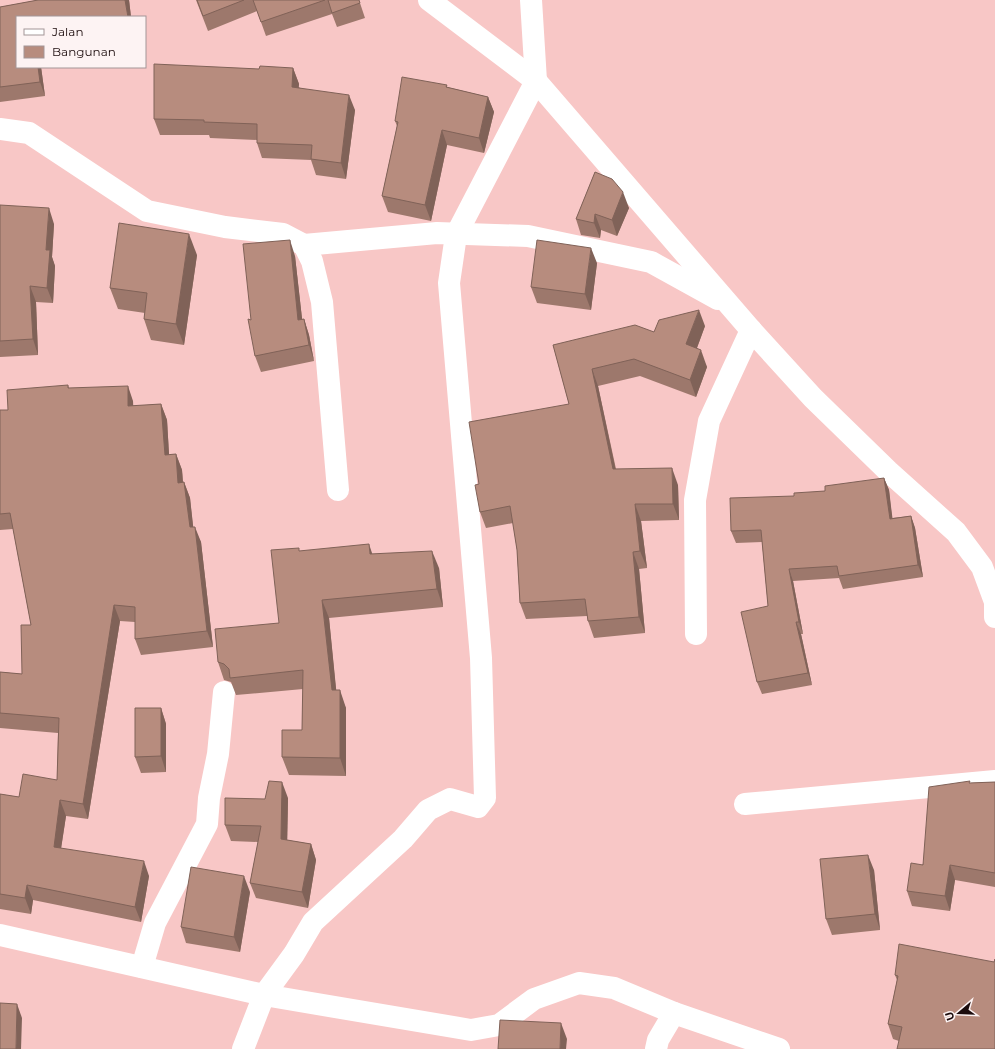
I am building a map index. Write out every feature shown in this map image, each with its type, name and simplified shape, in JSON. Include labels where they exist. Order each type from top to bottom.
[{"type":"street","points":[[429,0],[536,81],[751,330],[813,398],[882,466],[956,532],[982,567],[994,602],[995,617]]},
{"type":"street","points":[[243,1049],[264,995],[294,954],[313,922],[403,839],[428,810],[450,799],[478,807],[485,798],[481,658],[449,283],[456,235],[536,81],[531,0]]},
{"type":"street","points":[[0,130],[29,134],[147,211],[226,227],[283,234],[304,245],[437,233],[456,235],[528,236],[651,262],[731,306]]},
{"type":"street","points":[[304,245],[312,261],[322,302],[338,490]]},
{"type":"street","points":[[696,634],[695,500],[708,421],[751,330]]},
{"type":"street","points":[[142,967],[155,923],[207,824],[209,798],[218,754],[224,692]]},
{"type":"street","points":[[745,804],[995,781]]},
{"type":"street","points":[[0,934],[264,995],[471,1030],[499,1025],[534,999],[579,983],[614,988],[674,1013],[779,1049]]},
{"type":"street","points":[[656,1049],[658,1040],[674,1013]]},
{"type":"building","points":[[38,0],[125,0],[128,16],[16,16],[16,68],[38,68],[40,82],[0,87],[0,7]]},
{"type":"building","points":[[197,0],[244,0],[203,16]]},
{"type":"building","points":[[253,0],[325,0],[261,22]]},
{"type":"building","points":[[328,0],[359,0],[360,3],[332,13]]},
{"type":"building","points":[[154,64],[259,69],[260,66],[293,68],[292,87],[349,95],[341,163],[311,159],[312,145],[257,143],[257,124],[204,122],[204,120],[154,119]]},
{"type":"building","points":[[402,77],[447,85],[446,87],[488,97],[479,138],[442,130],[425,205],[382,196],[398,122],[395,121]]},
{"type":"building","points":[[595,172],[612,179],[623,192],[612,220],[595,214],[594,223],[576,219]]},
{"type":"building","points":[[0,205],[49,208],[46,250],[50,250],[47,288],[30,286],[33,339],[0,341]]},
{"type":"building","points":[[119,223],[189,234],[176,324],[144,319],[147,293],[110,288]]},
{"type":"building","points":[[290,240],[298,320],[304,319],[309,345],[255,356],[248,319],[251,320],[243,244]]},
{"type":"building","points":[[537,240],[591,248],[585,294],[531,287]]},
{"type":"building","points":[[699,310],[686,344],[701,350],[690,380],[634,359],[592,369],[613,469],[672,468],[673,504],[635,504],[640,551],[633,552],[639,617],[588,621],[585,599],[520,603],[517,550],[510,506],[480,512],[475,485],[479,484],[469,422],[569,404],[553,345],[635,325],[654,332],[659,320]]},
{"type":"building","points":[[68,385],[68,388],[128,386],[128,406],[161,404],[165,455],[176,454],[178,483],[184,482],[190,527],[195,527],[207,631],[135,639],[135,607],[114,605],[83,804],[60,800],[54,847],[144,861],[135,907],[27,885],[25,898],[0,894],[0,794],[19,797],[23,774],[57,780],[59,718],[0,713],[0,672],[22,674],[21,625],[31,625],[10,513],[0,514],[0,410],[8,410],[7,390]]},
{"type":"building","points":[[884,478],[890,519],[911,516],[918,565],[839,576],[837,566],[789,569],[799,622],[796,622],[808,673],[757,682],[741,612],[768,606],[761,530],[731,531],[730,498],[794,496],[794,493],[825,491],[825,486]]},
{"type":"building","points":[[369,544],[370,554],[432,551],[437,589],[322,600],[332,690],[340,690],[340,758],[282,757],[282,730],[302,730],[303,670],[230,678],[229,669],[224,664],[218,662],[215,629],[279,623],[271,550],[299,548],[299,551]]},
{"type":"building","points":[[135,708],[161,708],[161,756],[135,757]]},
{"type":"building","points":[[269,781],[282,782],[281,839],[311,844],[302,892],[250,883],[261,826],[225,825],[225,798],[265,799]]},
{"type":"building","points":[[970,781],[969,783],[995,782],[995,873],[950,865],[945,896],[907,891],[911,863],[923,865],[929,787]]},
{"type":"building","points":[[868,855],[875,914],[826,919],[820,859]]},
{"type":"building","points":[[191,867],[244,876],[234,937],[181,927]]},
{"type":"building","points":[[899,944],[994,962],[995,959],[995,1049],[897,1049],[902,1027],[888,1024],[898,976],[895,975]]},
{"type":"building","points":[[0,1003],[17,1004],[16,1049],[0,1049]]},
{"type":"building","points":[[500,1020],[561,1023],[560,1049],[498,1049]]}]
